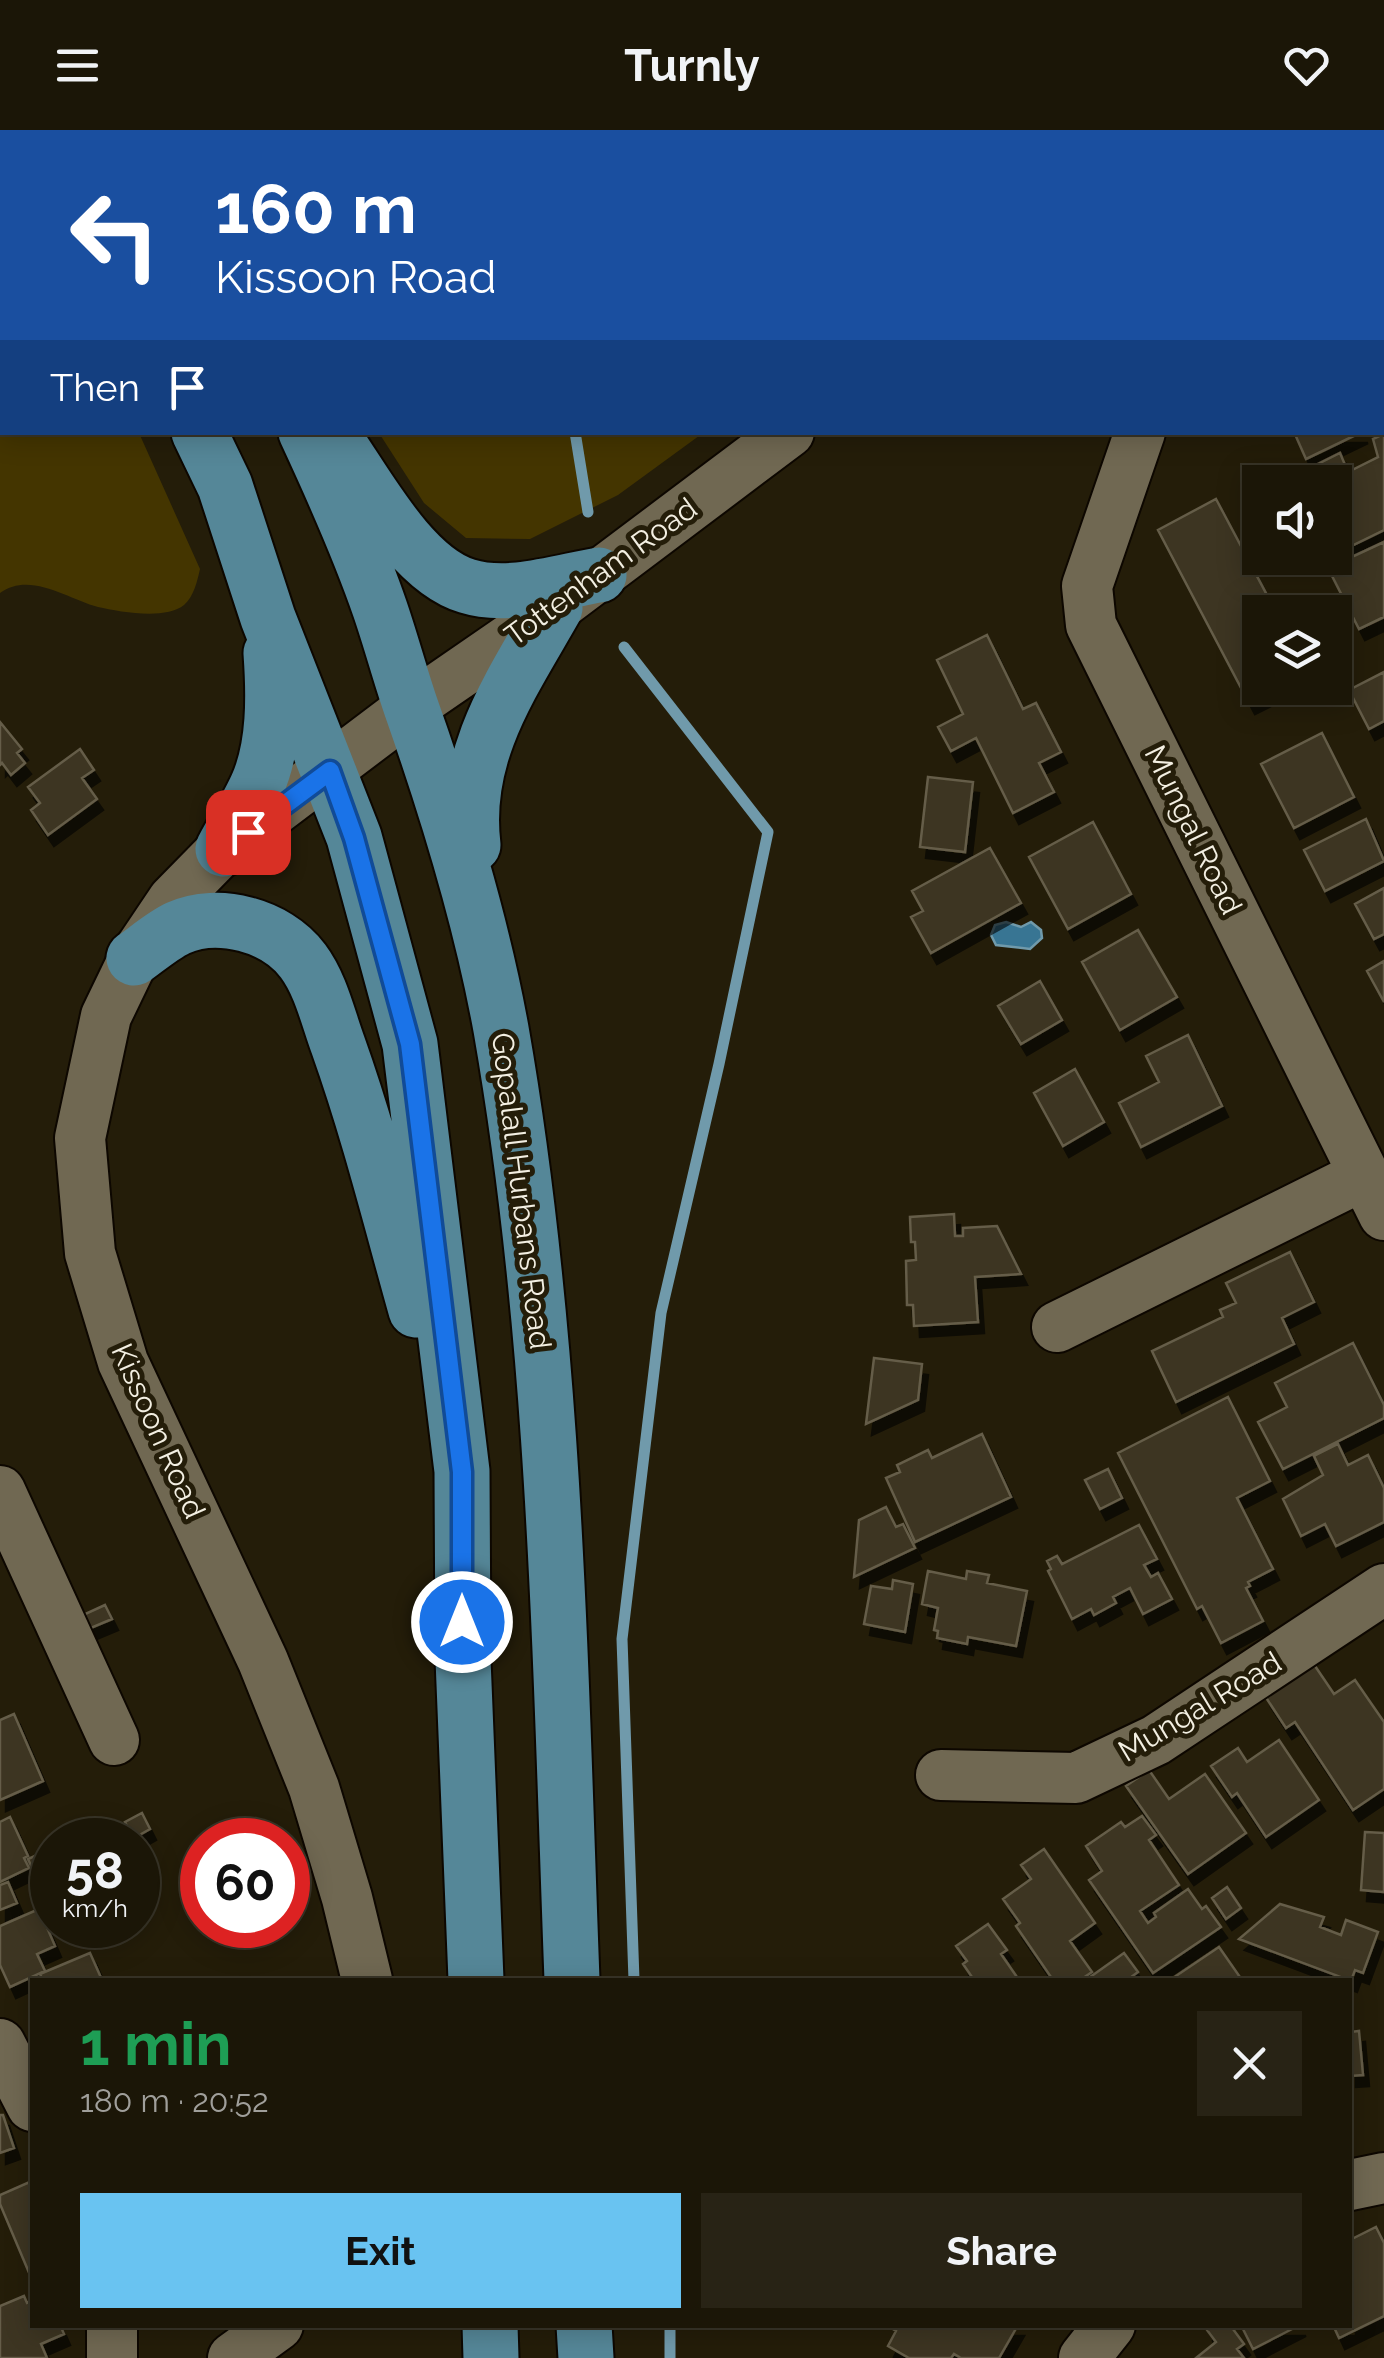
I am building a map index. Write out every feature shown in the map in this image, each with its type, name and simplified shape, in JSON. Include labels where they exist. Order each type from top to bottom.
[{"type":"main road","points":[[201,435],[224,486],[268,618],[354,838],[410,1044],[462,1472],[463,1659],[476,1978]]},
{"type":"main road","name":"Gopalall Hurbans Road","points":[[307,435],[347,524],[435,769],[500,1026],[521,1159],[548,1418],[572,1978]]},
{"type":"main road","points":[[332,435],[412,547],[446,576],[469,587],[512,590],[599,575]]},
{"type":"main road","points":[[486,959],[469,818],[478,764],[488,727],[554,608]]},
{"type":"main road","points":[[223,849],[258,783],[266,753],[274,694],[268,618]]},
{"type":"main road","points":[[134,958],[176,928],[207,920],[258,928],[289,946],[303,961],[318,990],[353,1088],[462,1472]]},
{"type":"main road","points":[[490,2328],[491,2358]]},
{"type":"main road","points":[[584,2328],[586,2358]]},
{"type":"street","name":"Tottenham Road","points":[[330,771],[411,707],[554,608],[785,435]]},
{"type":"street","name":"Mungal Road","points":[[1139,435],[1087,586],[1092,626],[1374,1195]]},
{"type":"street","name":"Kissoon Road","points":[[330,771],[223,849],[173,900],[134,958],[106,1016],[80,1138],[90,1253],[122,1362],[263,1661],[314,1788],[348,1898],[367,1978]]},
{"type":"street","points":[[1057,1327],[1374,1195]]},
{"type":"street","points":[[0,1491],[114,1740]]},
{"type":"street","name":"Mungal Road","points":[[941,1775],[1076,1778],[1156,1740],[1384,1589]]},
{"type":"street","points":[[0,2044],[30,2102]]},
{"type":"street","points":[[1352,2185],[1384,2178]]},
{"type":"street","points":[[112,2328],[112,2358]]},
{"type":"street","points":[[233,2358],[274,2328]]},
{"type":"street","points":[[1084,2358],[1108,2328]]},
{"type":"shaded area","points":[[0,435],[140,435],[200,569],[184,605],[176,610],[142,614],[98,607],[36,586],[12,587],[0,593]]},
{"type":"shaded area","points":[[380,435],[700,435],[618,495],[530,539],[466,538],[424,503]]},
{"type":"water","points":[[1006,922],[1021,927],[1031,922],[1041,930],[1042,938],[1030,949],[996,945],[991,935],[995,925]]},
{"type":"building","points":[[1295,435],[1356,435],[1306,459]]},
{"type":"building","points":[[1384,435],[1384,530],[1352,546],[1352,470],[1378,457],[1373,439]]},
{"type":"building","points":[[1340,453],[1345,465],[1316,465]]},
{"type":"building","points":[[1216,499],[1242,548],[1242,575],[1256,575],[1267,595],[1242,595],[1242,690],[1158,530]]},
{"type":"building","points":[[1384,542],[1384,617],[1359,629],[1352,615],[1352,595],[1342,595],[1332,575],[1352,575],[1352,557]]},
{"type":"building","points":[[987,635],[1023,709],[1036,703],[1061,752],[1039,763],[1054,792],[1013,813],[976,738],[951,751],[938,727],[963,714],[937,660]]},
{"type":"building","points":[[1384,672],[1384,721],[1369,729],[1352,688]]},
{"type":"building","points":[[0,722],[22,749],[17,753],[25,763],[11,775],[0,765]]},
{"type":"building","points":[[1322,733],[1354,797],[1294,828],[1261,764]]},
{"type":"building","points":[[80,749],[94,770],[82,778],[97,799],[48,835],[31,810],[40,803],[28,787]]},
{"type":"building","points":[[928,777],[973,782],[965,852],[920,847]]},
{"type":"building","points":[[1366,819],[1384,861],[1325,891],[1304,850]]},
{"type":"building","points":[[1093,822],[1131,894],[1068,929],[1029,857]]},
{"type":"building","points":[[990,848],[1021,903],[931,953],[911,917],[923,911],[912,891]]},
{"type":"building","points":[[1384,888],[1384,934],[1374,939],[1355,904]]},
{"type":"building","points":[[1138,930],[1177,997],[1120,1030],[1082,962]]},
{"type":"building","points":[[1384,961],[1384,1002],[1367,971]]},
{"type":"building","points":[[1040,981],[1062,1020],[1021,1044],[998,1006]]},
{"type":"building","points":[[1188,1035],[1222,1106],[1141,1147],[1119,1103],[1159,1082],[1146,1056]]},
{"type":"building","points":[[1075,1069],[1104,1122],[1063,1146],[1034,1093]]},
{"type":"building","points":[[954,1214],[955,1236],[963,1236],[963,1228],[997,1226],[1021,1274],[975,1277],[978,1322],[914,1326],[913,1305],[907,1305],[906,1261],[916,1260],[910,1217]]},
{"type":"building","points":[[1290,1252],[1314,1302],[1282,1318],[1294,1344],[1176,1402],[1152,1351],[1223,1317],[1220,1310],[1236,1303],[1226,1283]]},
{"type":"building","points":[[1353,1343],[1384,1405],[1384,1418],[1283,1469],[1258,1422],[1287,1407],[1275,1383]]},
{"type":"building","points":[[874,1358],[922,1364],[918,1400],[866,1424]]},
{"type":"building","points":[[1228,1397],[1270,1481],[1237,1498],[1273,1569],[1248,1582],[1250,1586],[1246,1588],[1263,1621],[1221,1643],[1202,1606],[1197,1609],[1118,1453]]},
{"type":"building","points":[[982,1434],[1011,1497],[915,1542],[886,1478],[900,1472],[897,1465],[928,1450],[932,1458]]},
{"type":"building","points":[[1338,1444],[1348,1465],[1368,1455],[1384,1488],[1384,1522],[1336,1546],[1325,1524],[1301,1536],[1283,1499],[1323,1475],[1314,1456]]},
{"type":"building","points":[[1108,1469],[1122,1498],[1100,1509],[1085,1480]]},
{"type":"building","points":[[886,1507],[896,1527],[903,1524],[915,1548],[854,1577],[859,1520]]},
{"type":"building","points":[[1139,1525],[1157,1559],[1144,1565],[1151,1577],[1158,1573],[1172,1599],[1143,1614],[1130,1588],[1113,1597],[1116,1603],[1094,1615],[1091,1609],[1072,1619],[1048,1571],[1051,1569],[1047,1561],[1057,1556],[1062,1564]]},
{"type":"building","points":[[928,1571],[966,1579],[967,1571],[989,1575],[987,1583],[1027,1591],[1016,1646],[968,1637],[967,1644],[937,1638],[938,1631],[934,1630],[938,1608],[922,1604]]},
{"type":"building","points":[[893,1580],[913,1584],[905,1632],[864,1624],[871,1586],[892,1589]]},
{"type":"building","points":[[105,1605],[112,1619],[79,1633],[72,1620]]},
{"type":"building","points":[[1313,1663],[1334,1694],[1355,1680],[1384,1722],[1384,1789],[1353,1810],[1295,1722],[1286,1728],[1265,1696]]},
{"type":"building","points":[[14,1714],[43,1781],[0,1800],[0,1720]]},
{"type":"building","points":[[1279,1740],[1319,1800],[1266,1837],[1237,1793],[1232,1797],[1211,1766],[1238,1748],[1247,1762]]},
{"type":"building","points":[[1149,1770],[1169,1799],[1205,1774],[1246,1833],[1188,1874],[1126,1786]]},
{"type":"building","points":[[1142,1816],[1156,1835],[1149,1840],[1179,1885],[1140,1911],[1148,1923],[1156,1917],[1154,1913],[1188,1889],[1221,1927],[1153,1973],[1089,1880],[1102,1871],[1086,1846],[1121,1822],[1125,1827]]},
{"type":"building","points":[[10,1817],[28,1856],[24,1858],[29,1868],[0,1882],[0,1822]]},
{"type":"building","points":[[1365,1832],[1384,1833],[1384,1892],[1361,1890]]},
{"type":"building","points":[[1044,1849],[1095,1923],[1070,1941],[1092,1972],[1083,1978],[1052,1978],[1016,1926],[1020,1923],[1003,1899],[1031,1879],[1021,1865]]},
{"type":"building","points":[[8,1882],[17,1903],[0,1910],[0,1885]]},
{"type":"building","points":[[1227,1887],[1241,1908],[1226,1919],[1212,1898]]},
{"type":"building","points":[[1280,1904],[1324,1917],[1320,1927],[1341,1935],[1346,1920],[1378,1932],[1363,1973],[1355,1970],[1352,1978],[1239,1939]]},
{"type":"building","points":[[30,1913],[30,1948],[50,1948],[37,1954],[45,1971],[10,1987],[0,1965],[0,1926]]},
{"type":"building","points":[[988,1924],[1007,1950],[1001,1954],[1018,1978],[973,1978],[956,1946]]},
{"type":"building","points":[[1219,1947],[1241,1978],[1173,1978]]},
{"type":"building","points":[[90,1953],[101,1978],[42,1978],[40,1974]]},
{"type":"building","points":[[1124,1953],[1138,1972],[1130,1978],[1089,1978]]},
{"type":"building","points":[[1359,2031],[1363,2075],[1352,2076],[1352,2032]]},
{"type":"building","points":[[0,2115],[14,2148],[0,2153]]},
{"type":"building","points":[[30,2182],[30,2275],[0,2204],[0,2195]]},
{"type":"building","points":[[1376,2227],[1384,2243],[1384,2316],[1339,2338],[1334,2328],[1352,2328],[1352,2239]]},
{"type":"building","points":[[24,2296],[30,2302],[30,2328],[61,2328],[64,2334],[41,2344],[47,2358],[0,2358],[0,2306]]},
{"type":"building","points":[[1016,2328],[999,2358],[961,2358],[954,2354],[951,2358],[909,2358],[888,2346],[896,2331],[893,2329]]},
{"type":"building","points":[[1232,2328],[1244,2344],[1237,2349],[1244,2358],[1196,2358],[1216,2342],[1207,2330]]},
{"type":"building","points":[[1242,2328],[1294,2328],[1253,2349]]},
{"type":"waterway","points":[[575,435],[588,512]]},
{"type":"waterway","points":[[624,647],[768,832],[661,1313],[622,1639],[634,1978]]},
{"type":"waterway","points":[[670,2328],[670,2358]]},
{"type":"route","points":[[248,832],[330,771],[354,838],[410,1044],[462,1472],[462,1622]]}]
